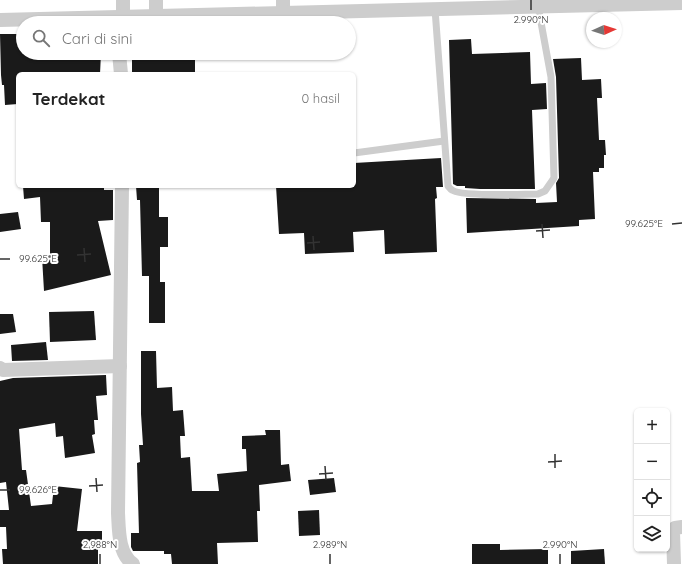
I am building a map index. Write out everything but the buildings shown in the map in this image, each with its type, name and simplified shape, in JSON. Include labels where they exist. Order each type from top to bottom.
[{"type":"street","points":[[120,16],[123,0]]},
{"type":"street","points":[[156,0],[156,16],[283,6],[404,5],[435,9],[682,3]]},
{"type":"street","points":[[0,20],[16,20]]},
{"type":"street","points":[[120,60],[121,72]]},
{"type":"street","points":[[122,188],[118,513],[120,540],[129,561],[133,564]]},
{"type":"street","points":[[0,368],[4,370],[120,366]]},
{"type":"street","points":[[674,564],[673,532],[676,528],[682,527]]},
{"type":"lane","points":[[435,9],[448,186],[452,190],[471,194],[538,194],[550,187],[554,178],[551,77],[538,6]]},
{"type":"lane","points":[[356,153],[444,141]]}]
